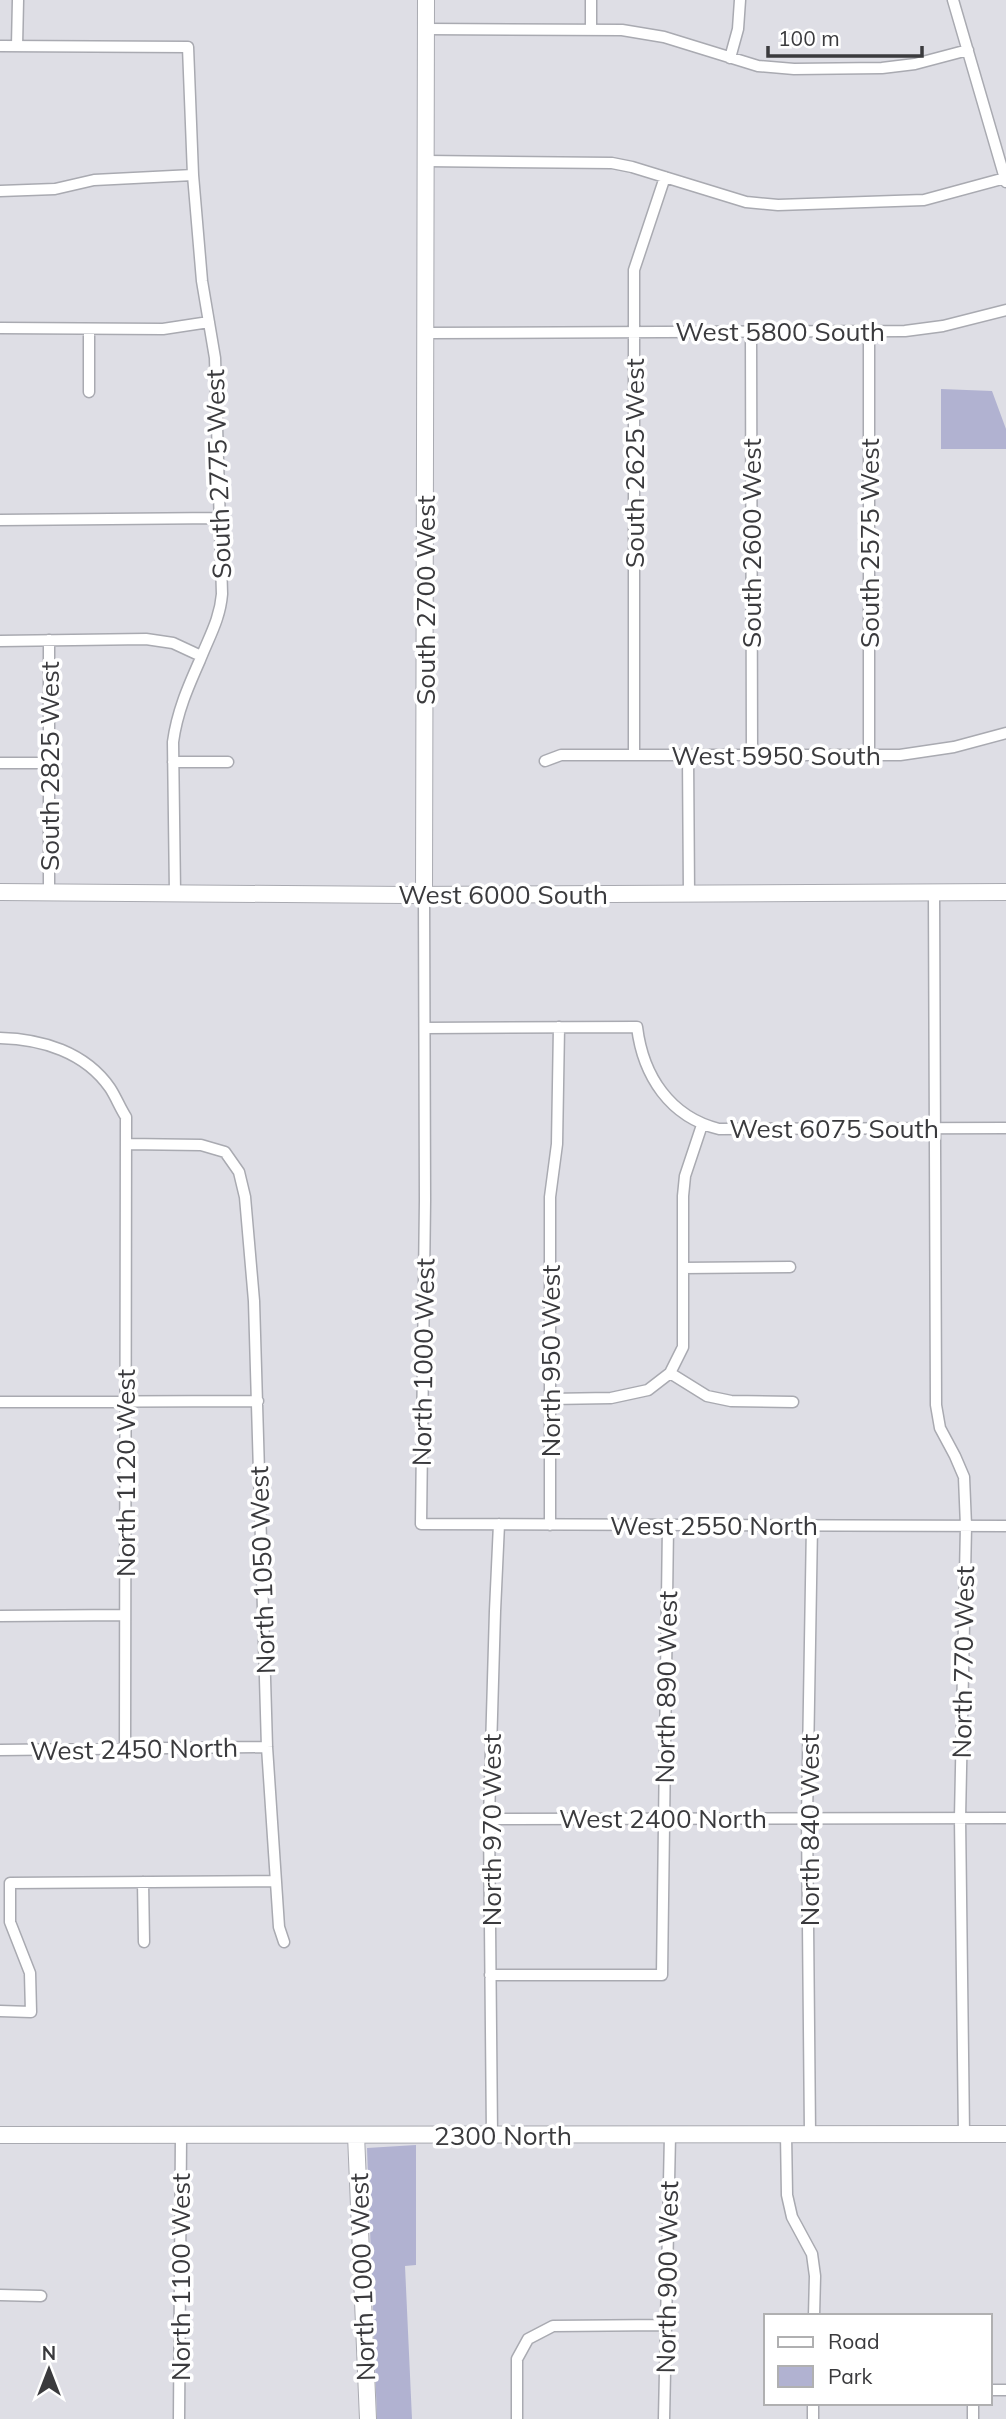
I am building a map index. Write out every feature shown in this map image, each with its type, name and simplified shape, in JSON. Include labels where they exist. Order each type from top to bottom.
[{"type":"street","points":[[0,46],[17,47],[18,0]]},
{"type":"street","name":"South 2700 West","points":[[425,1200],[426,0]]},
{"type":"street","points":[[591,0],[591,29]]},
{"type":"street","points":[[730,58],[738,29],[740,0]]},
{"type":"street","points":[[426,161],[612,163],[746,202],[778,205],[924,200],[1005,180],[953,0]]},
{"type":"street","points":[[426,29],[622,30],[664,37],[758,66],[794,69],[883,68],[915,64],[968,50]]},
{"type":"street","name":"South 2775 West","points":[[17,47],[188,47],[193,175],[202,281],[215,358],[222,594],[221,610],[214,631],[176,717],[173,762],[175,893]]},
{"type":"street","points":[[0,191],[55,189],[94,180],[193,175]]},
{"type":"street","name":"South 2625 West","points":[[634,755],[634,270],[666,177]]},
{"type":"street","name":"West 5800 South","points":[[426,333],[905,331],[943,326],[1006,310]]},
{"type":"street","points":[[0,328],[163,329],[209,322]]},
{"type":"street","points":[[89,329],[89,392]]},
{"type":"street","name":"South 2575 West","points":[[869,331],[869,755]]},
{"type":"street","name":"South 2600 West","points":[[751,332],[752,755]]},
{"type":"street","points":[[0,520],[220,518]]},
{"type":"street","points":[[0,641],[146,639],[173,643],[201,656]]},
{"type":"street","name":"South 2825 West","points":[[49,640],[49,892]]},
{"type":"street","name":"West 5950 South","points":[[545,761],[561,755],[900,755],[954,747],[1006,733]]},
{"type":"street","points":[[688,755],[689,894]]},
{"type":"street","points":[[173,762],[228,762]]},
{"type":"street","points":[[0,763],[49,763]]},
{"type":"street","name":"West 6000 South","points":[[0,892],[424,895],[1006,892]]},
{"type":"street","name":"North 770 West","points":[[934,892],[936,1405],[940,1428],[964,1477],[966,1526],[960,1818],[964,2134]]},
{"type":"street","points":[[425,1028],[559,1027]]},
{"type":"street","name":"West 6075 South","points":[[559,1027],[637,1027],[640,1049],[652,1078],[667,1100],[702,1125],[719,1129],[1006,1128]]},
{"type":"street","name":"North 950 West","points":[[550,1525],[550,1197],[557,1144],[559,1027]]},
{"type":"street","name":"North 1120 West","points":[[0,1038],[56,1046],[84,1061],[109,1087],[125,1117],[125,1749]]},
{"type":"street","points":[[550,1399],[611,1398],[648,1390],[670,1373],[683,1347],[685,1176],[702,1125]]},
{"type":"street","name":"North 1050 West","points":[[125,1144],[201,1145],[225,1152],[239,1172],[245,1197],[254,1301],[267,1747],[279,1927],[284,1941]]},
{"type":"street","name":"North 1000 West","points":[[421,1524],[425,1200]]},
{"type":"street","points":[[683,1268],[790,1267]]},
{"type":"street","points":[[670,1373],[707,1396],[731,1401],[793,1402]]},
{"type":"street","points":[[0,1402],[258,1401]]},
{"type":"street","name":"West 2550 North","points":[[421,1524],[1006,1526]]},
{"type":"street","name":"North 970 West","points":[[492,2135],[489,1819],[499,1524]]},
{"type":"street","name":"North 890 West","points":[[491,1975],[662,1975],[667,1525]]},
{"type":"street","name":"North 840 West","points":[[810,2134],[807,1818],[812,1525]]},
{"type":"street","points":[[0,1616],[125,1615]]},
{"type":"street","name":"West 2450 North","points":[[0,1750],[267,1747]]},
{"type":"street","name":"West 2400 North","points":[[489,1819],[1006,1818]]},
{"type":"street","points":[[0,2011],[31,2012],[30,1973],[10,1922],[10,1883],[276,1881]]},
{"type":"street","points":[[143,1882],[144,1942]]},
{"type":"street","name":"2300 North","points":[[0,2134],[1006,2134]]},
{"type":"street","points":[[786,2134],[787,2195],[792,2217],[812,2254],[815,2276],[814,2314]]},
{"type":"street","name":"North 1100 West","points":[[179,2419],[181,2135]]},
{"type":"street","name":"North 1000 West","points":[[356,2135],[368,2419]]},
{"type":"street","name":"North 900 West","points":[[664,2419],[670,2135]]},
{"type":"street","points":[[0,2295],[41,2295]]},
{"type":"street","points":[[517,2419],[517,2359],[528,2339],[553,2326],[665,2325]]},
{"type":"green space","points":[[941,389],[992,391],[1006,429],[1006,449],[941,449]]},
{"type":"green space","points":[[416,2145],[416,2265],[405,2266],[412,2419],[377,2419],[367,2148]]}]
